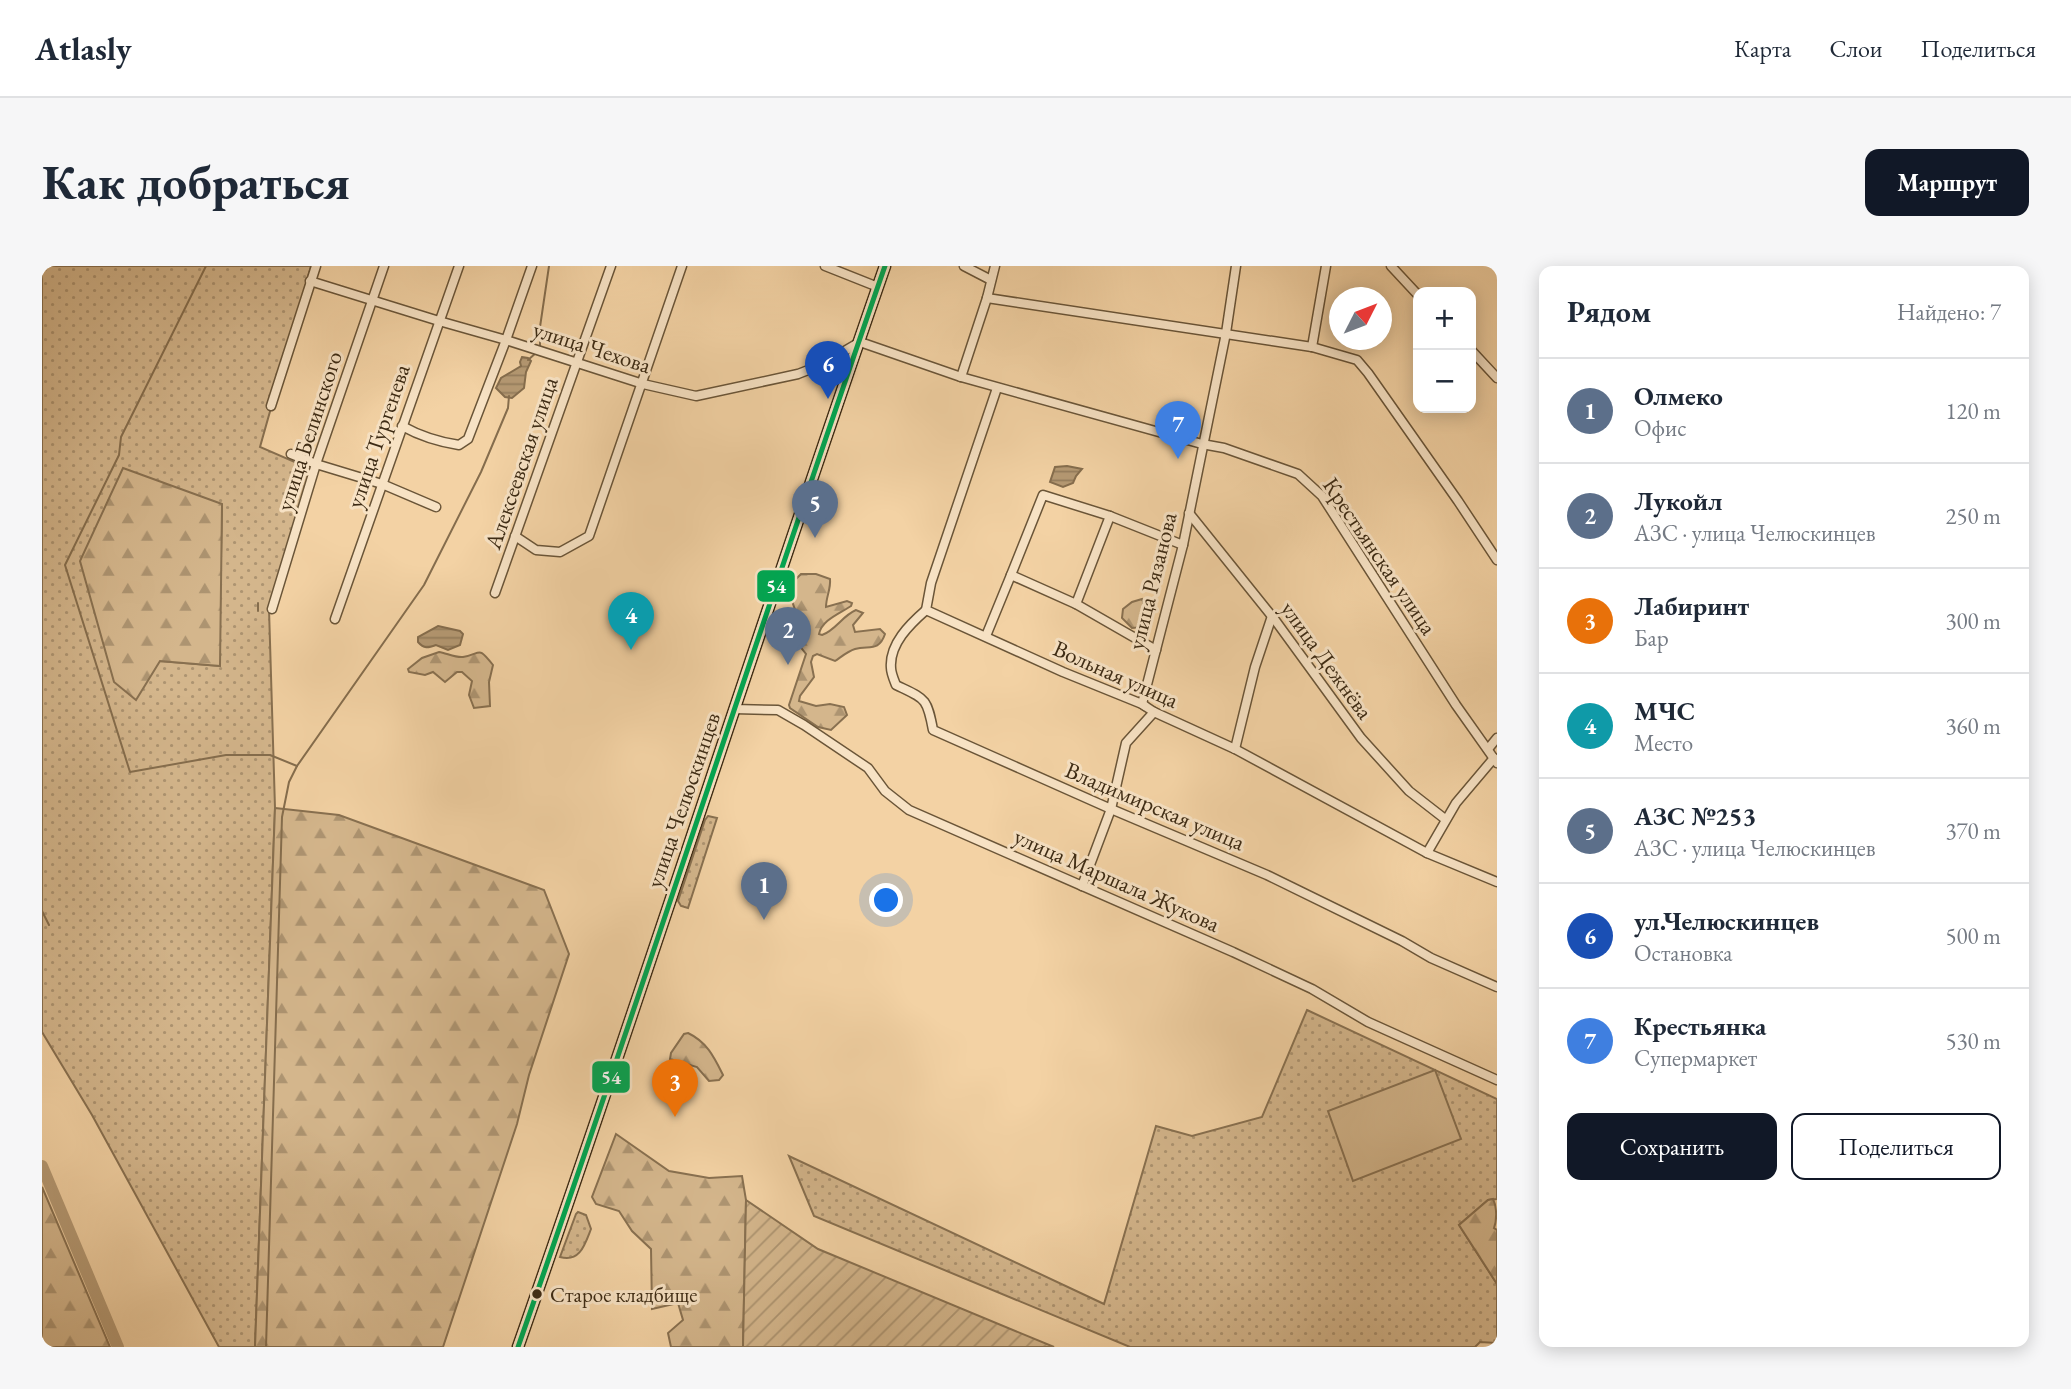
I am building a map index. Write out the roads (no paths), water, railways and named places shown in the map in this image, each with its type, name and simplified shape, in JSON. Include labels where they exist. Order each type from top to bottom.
[{"type":"main road","name":"улица Челюскинцев","points":[[518,1347],[885,266]]},
{"type":"street","points":[[271,406],[316,266]]},
{"type":"street","name":"улица Белинского","points":[[272,609],[316,464],[384,266]]},
{"type":"street","name":"улица Тургенева","points":[[335,620],[459,266]]},
{"type":"street","points":[[402,426],[443,443],[464,444],[506,340],[532,266]]},
{"type":"street","name":"Алексеевская улица","points":[[495,593],[611,266]]},
{"type":"street","points":[[515,536],[536,551],[560,552],[589,536],[682,266]]},
{"type":"street","points":[[825,266],[878,287]]},
{"type":"street","points":[[964,266],[991,280]]},
{"type":"street","points":[[961,377],[995,266]]},
{"type":"street","name":"улица Рязанова","points":[[1142,704],[1183,545],[1226,333],[1236,266]]},
{"type":"street","points":[[1312,347],[1326,266]]},
{"type":"street","points":[[1391,266],[1402,271],[1413,288]]},
{"type":"street","name":"улица Чехова","points":[[310,281],[643,384],[696,396],[798,374],[821,365],[860,342]]},
{"type":"street","points":[[987,298],[1312,347],[1357,359],[1497,560]]},
{"type":"street","name":"Крестьянская улица","points":[[860,342],[997,388],[1224,449],[1298,474],[1322,496],[1456,705],[1495,760]]},
{"type":"street","points":[[1476,355],[1497,378]]},
{"type":"street","points":[[926,610],[931,583],[997,388]]},
{"type":"street","points":[[291,454],[382,484],[436,508]]},
{"type":"street","points":[[986,636],[1042,495],[1110,516],[1183,545]]},
{"type":"street","name":"улица Дежнёва","points":[[1189,513],[1272,616],[1361,738],[1409,792],[1445,819]]},
{"type":"street","points":[[1076,604],[1110,516]]},
{"type":"street","points":[[1011,575],[1076,604],[1156,650]]},
{"type":"street","name":"Вольная улица","points":[[926,610],[1063,672],[1142,704]]},
{"type":"street","name":"Владимирская улица","points":[[926,610],[906,627],[895,648],[890,667],[896,685],[918,695],[929,706],[933,730],[1266,874],[1431,958],[1497,987]]},
{"type":"street","points":[[1235,749],[1255,667],[1272,616]]},
{"type":"street","points":[[1082,886],[1111,809],[1126,743],[1154,712],[1142,704]]},
{"type":"street","name":"улица Маршала Жукова","points":[[734,709],[778,710],[868,768],[885,791],[909,810],[1312,989],[1368,1022],[1497,1080]]},
{"type":"street","name":"Вольная улица","points":[[1154,712],[1235,749],[1427,853],[1497,882]]},
{"type":"street","points":[[1488,750],[1497,738]]},
{"type":"street","points":[[1427,853],[1445,819],[1469,786],[1495,760]]},
{"type":"waterway","points":[[206,266],[121,437],[119,455],[65,565],[130,772],[226,755],[270,755],[297,766]]},
{"type":"waterway","points":[[540,348],[540,327],[549,266]]},
{"type":"waterway","points":[[528,360],[537,352]]},
{"type":"waterway","points":[[266,1347],[282,817],[289,782],[297,766],[424,585],[481,472],[508,408],[509,396]]},
{"type":"waterway","points":[[258,603],[258,611]]},
{"type":"waterway","points":[[42,911],[49,925]]},
{"type":"waterway","points":[[42,1166],[118,1347]]},
{"type":"place","name":"ул.Челюскинцев","points":[[828,399]]},
{"type":"place","name":"Крестьянка","points":[[1178,459]]},
{"type":"place","name":"АЗС №253","points":[[815,538]]},
{"type":"place","name":"МЧС","points":[[631,650]]},
{"type":"place","name":"Лукойл","points":[[788,665]]},
{"type":"place","name":"Олмеко","points":[[764,920]]},
{"type":"place","name":"Лабиринт","points":[[675,1117]]},
{"type":"place","name":"Старое кладбище","points":[[537,1294]]}]
